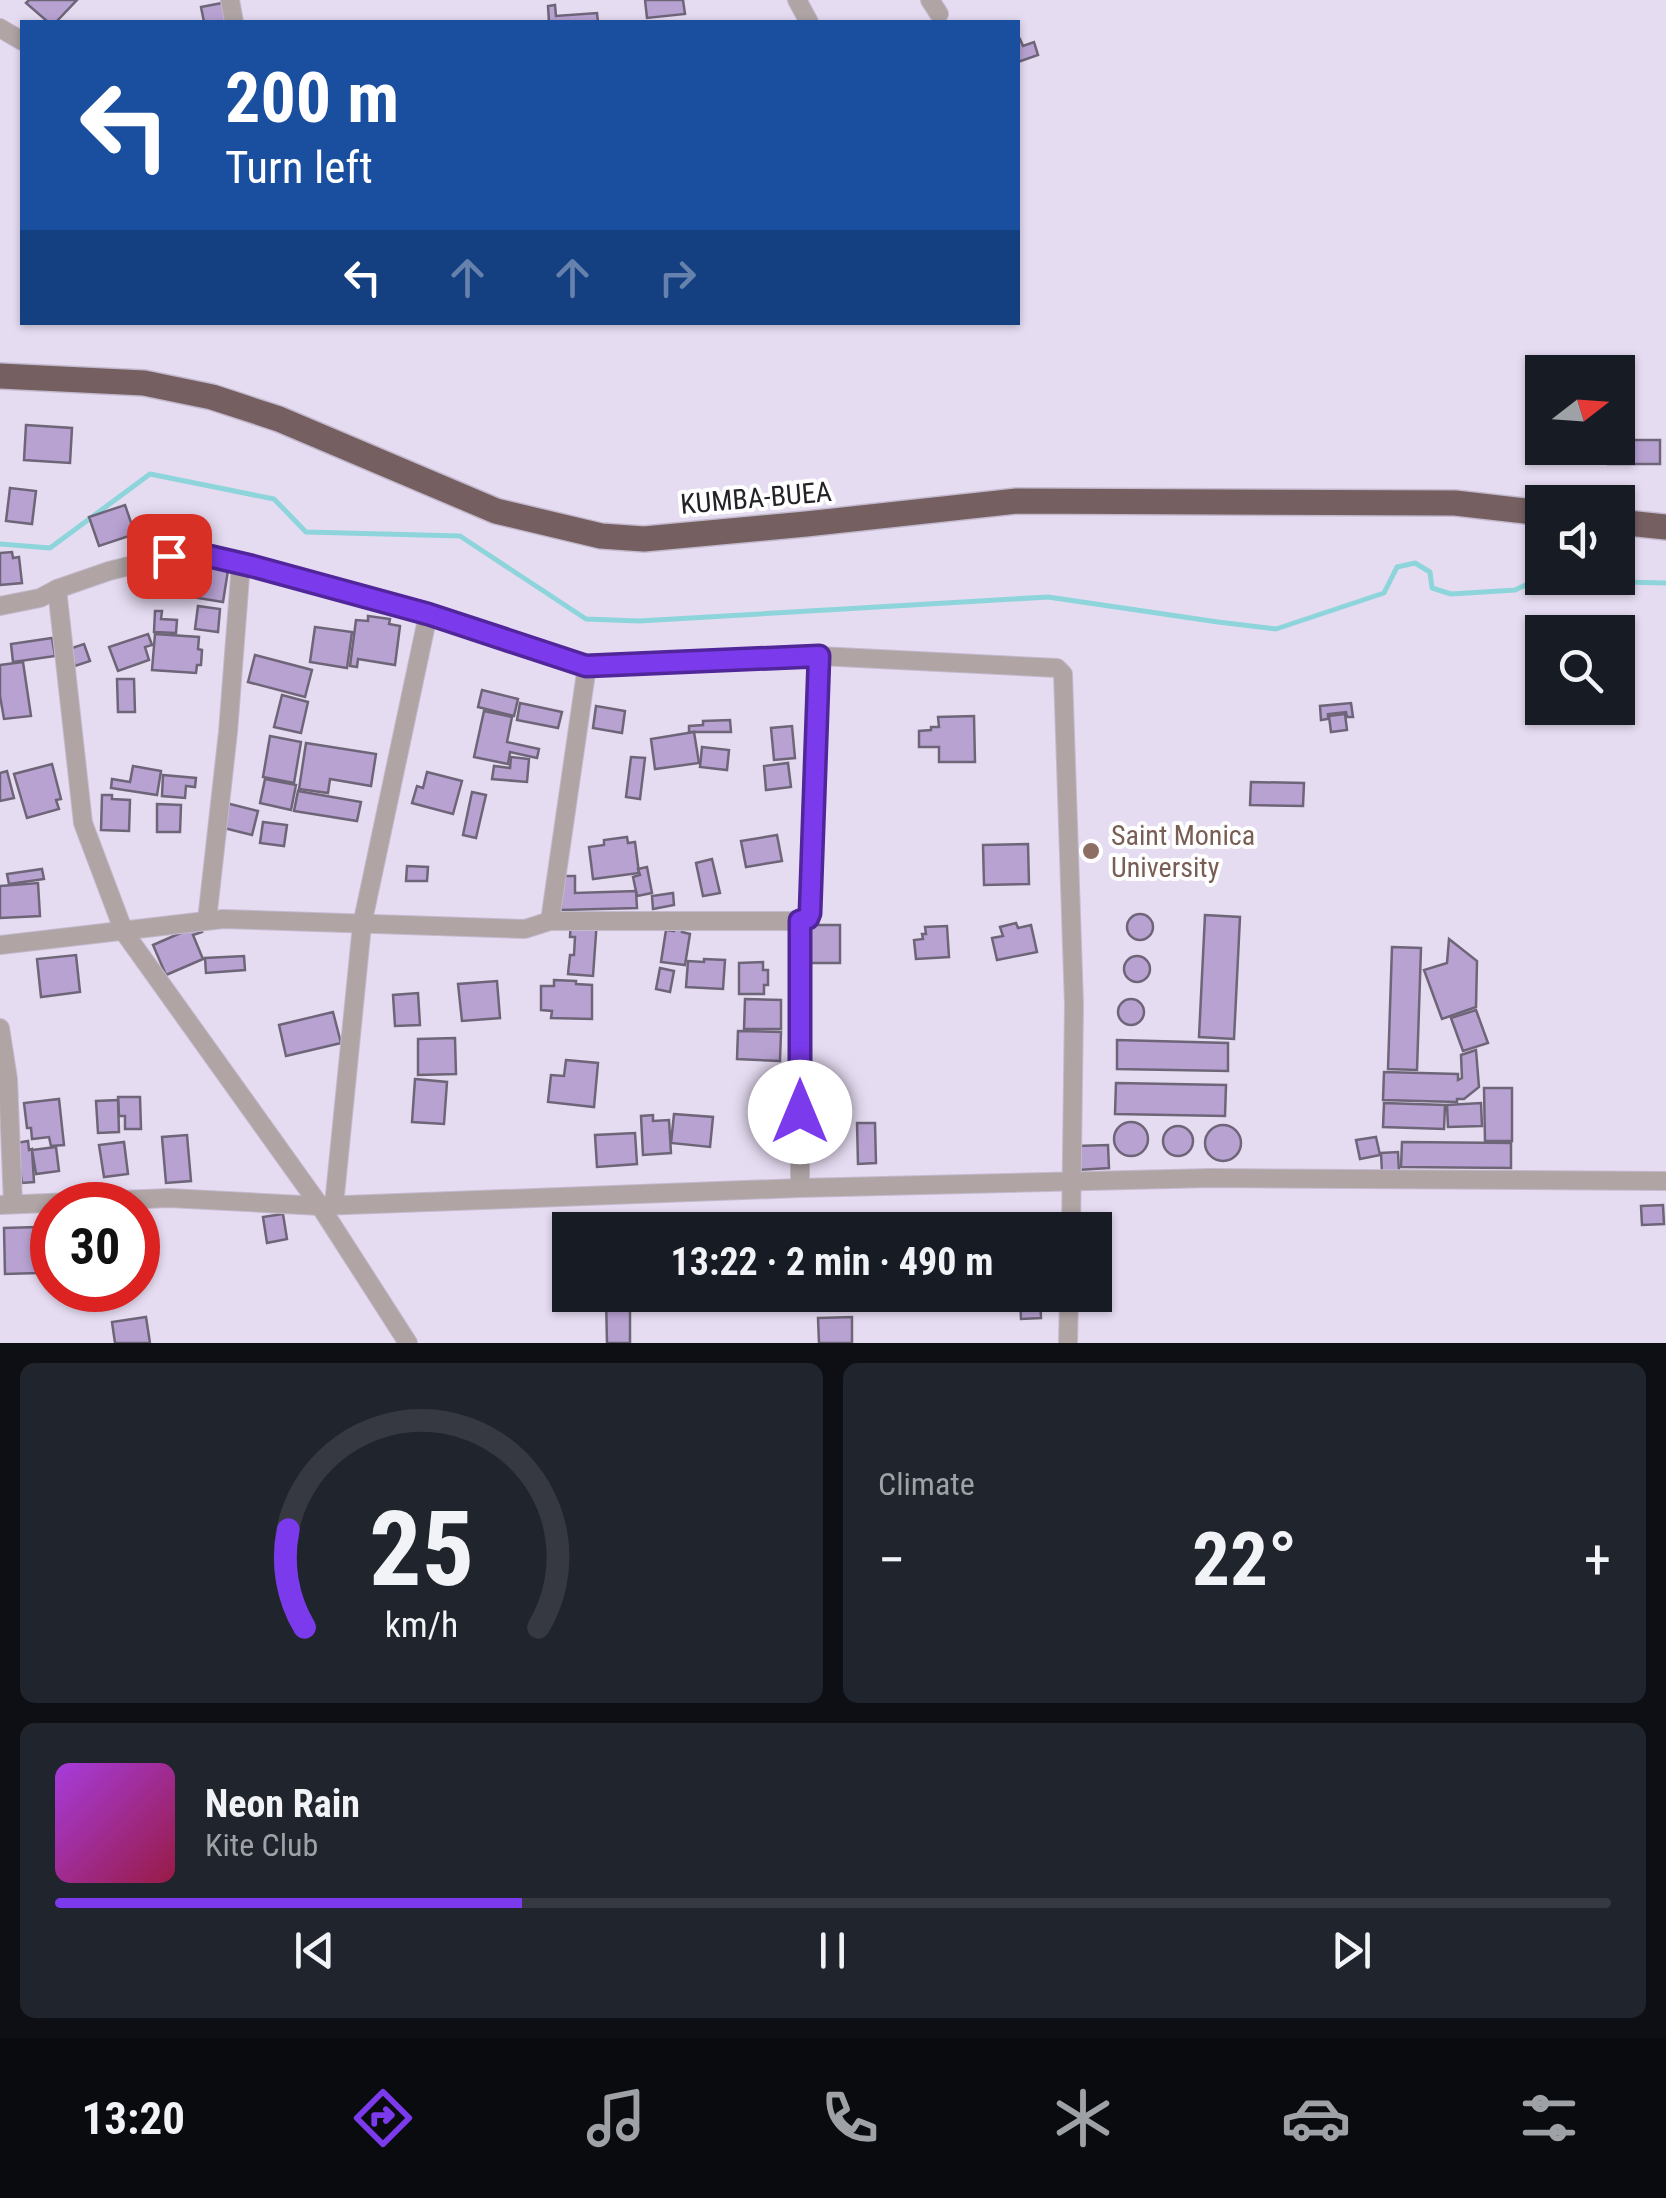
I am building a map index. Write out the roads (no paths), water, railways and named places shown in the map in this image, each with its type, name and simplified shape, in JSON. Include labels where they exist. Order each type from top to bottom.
[{"type":"highway","name":"KUMBA-BUEA","points":[[0,376],[144,383],[212,397],[279,420],[496,512],[601,536],[662,537],[1016,501],[1455,504],[1525,511]]},
{"type":"highway","points":[[1635,524],[1666,527]]},
{"type":"street","points":[[0,606],[40,598],[109,572],[169,556],[209,556],[428,614],[586,666],[819,656],[1056,668],[1061,671],[1074,1005],[1071,1212]]},
{"type":"street","points":[[207,920],[228,732],[241,563]]},
{"type":"street","points":[[58,589],[82,823],[124,932],[327,1206],[408,1343]]},
{"type":"street","points":[[327,1206],[362,924],[428,614]]},
{"type":"street","points":[[0,945],[207,920],[525,929],[550,922],[800,921],[810,913],[819,656]]},
{"type":"street","points":[[550,922],[586,666]]},
{"type":"street","points":[[800,921],[800,1188]]},
{"type":"street","points":[[0,1028],[8,1079],[6,1205],[169,1198],[327,1206],[1210,1178],[1666,1181]]},
{"type":"street","points":[[1068,1343],[1069,1312]]},
{"type":"waterway","points":[[0,544],[50,548],[150,474],[274,499],[306,532],[460,536],[586,619],[639,621],[1048,597],[1276,629],[1384,593],[1397,567],[1415,563],[1430,572],[1432,588],[1451,594],[1515,590],[1525,585]]},
{"type":"waterway","points":[[1635,582],[1666,583]]},
{"type":"place","name":"Saint Monica University","points":[[1091,851]]}]
